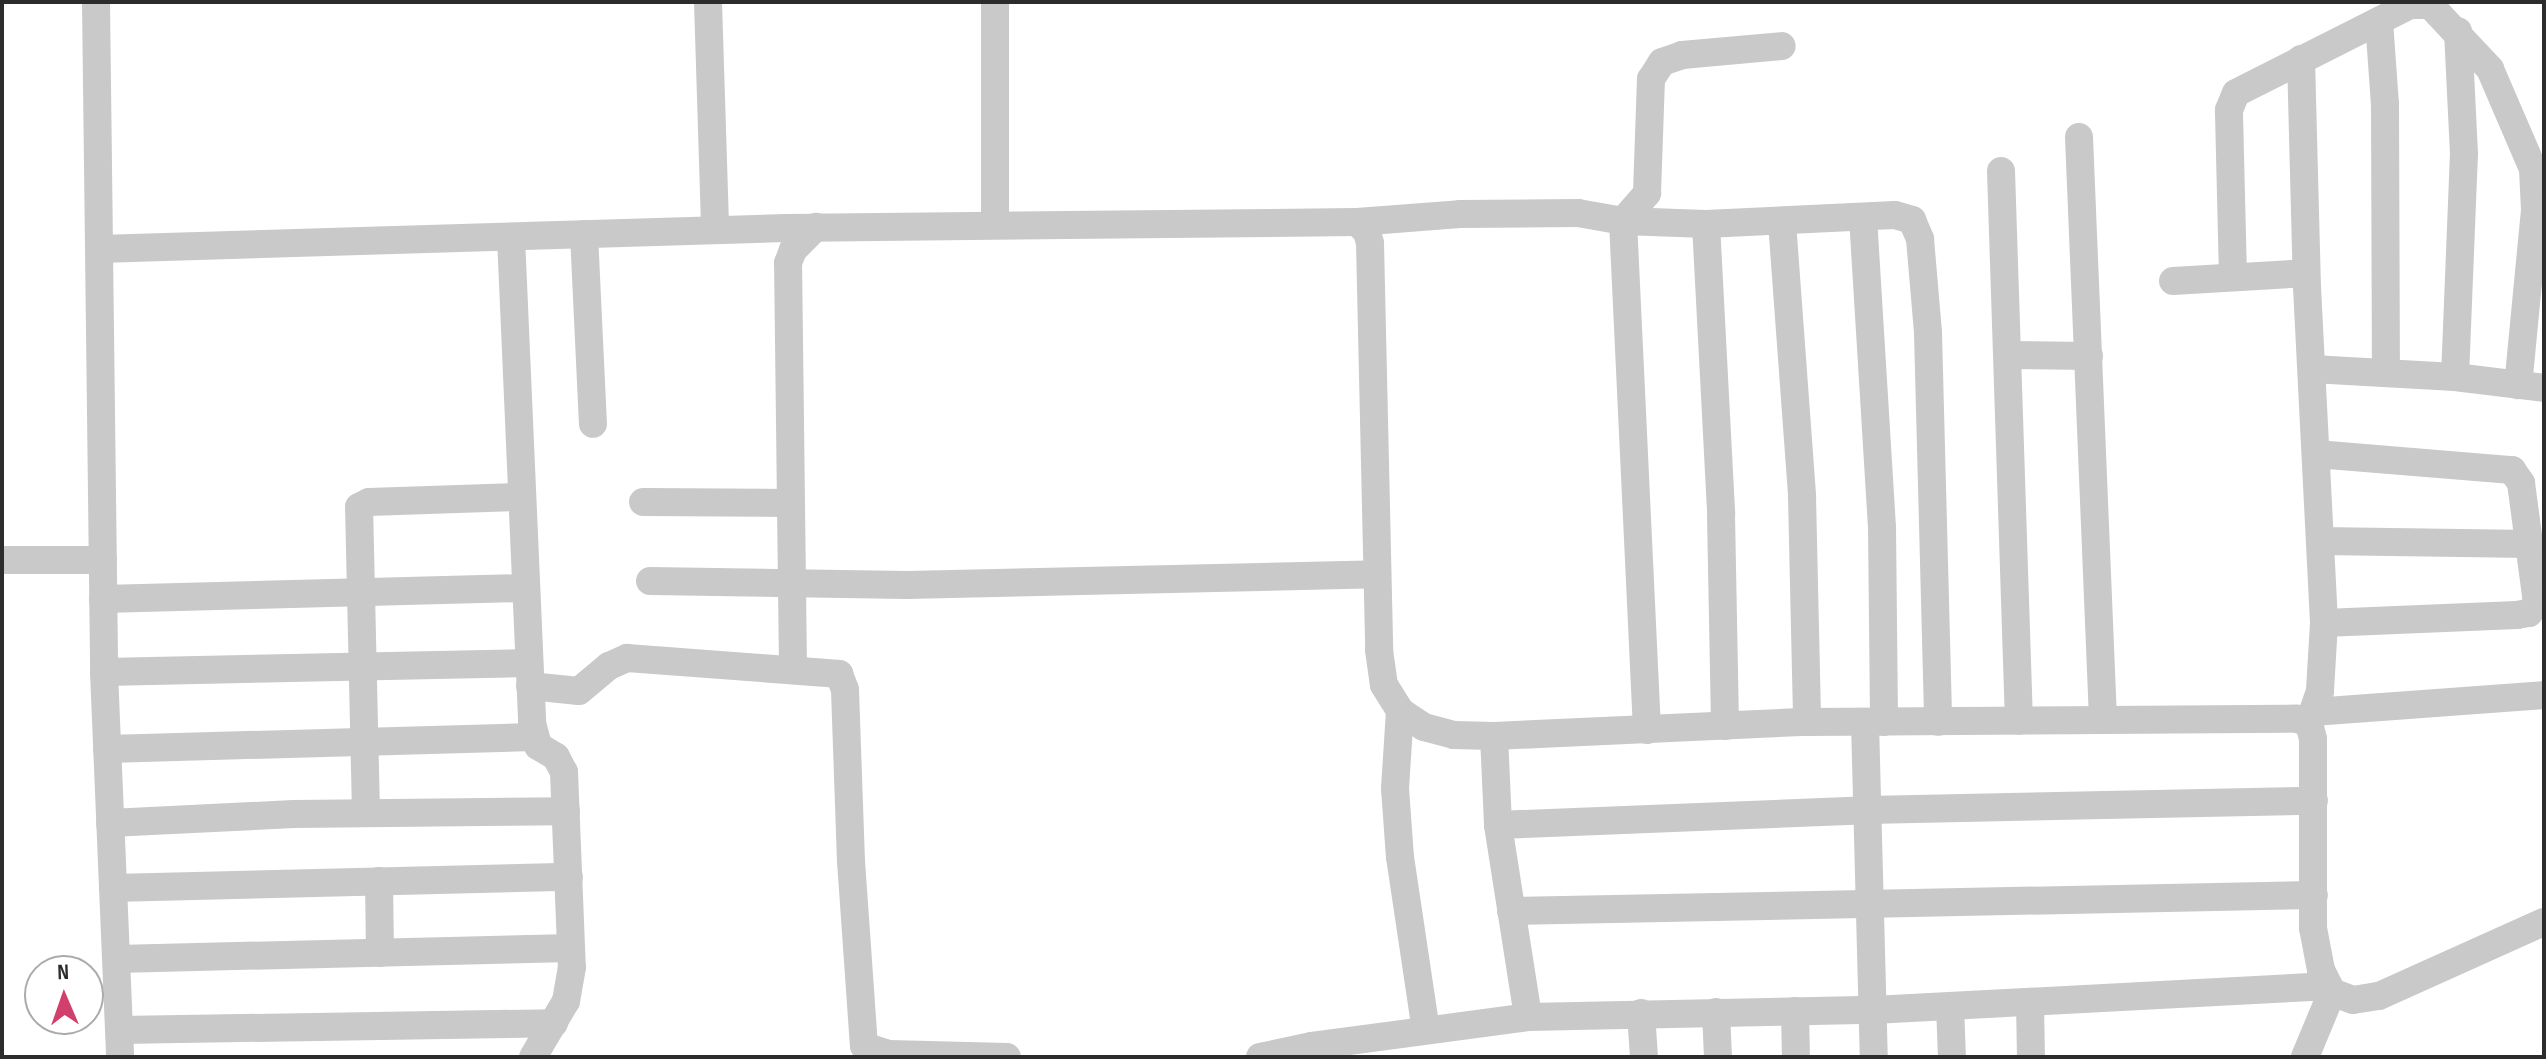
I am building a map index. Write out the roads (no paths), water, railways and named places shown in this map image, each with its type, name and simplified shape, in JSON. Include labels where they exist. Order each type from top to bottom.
[{"type":"street","points":[[96,2],[104,672],[120,1044],[554,1023]]},
{"type":"street","points":[[708,2],[715,230]]},
{"type":"street","points":[[995,2],[995,225]]},
{"type":"street","points":[[2233,277],[2232,100],[2247,86],[2420,3],[2439,11],[2490,69],[2530,155],[2540,187],[2531,386],[2386,371],[2312,369]]},
{"type":"street","points":[[2379,21],[2385,118],[2386,371]]},
{"type":"street","points":[[2455,377],[2464,154],[2458,31]]},
{"type":"street","points":[[1647,730],[1623,221],[1647,193],[1651,79],[1662,62],[1682,55],[1782,46]]},
{"type":"street","points":[[2301,59],[2306,273],[2324,623],[2324,659],[2311,718],[2313,928],[2329,989],[2305,1057]]},
{"type":"street","points":[[2079,137],[2103,720]]},
{"type":"street","points":[[2001,171],[2019,721]]},
{"type":"street","points":[[99,249],[816,227],[1357,222],[1460,214],[1578,213],[1623,221],[1706,224],[1905,216],[1918,227],[1928,348],[1938,722]]},
{"type":"street","points":[[1863,217],[1882,527],[1875,722],[1867,810],[1874,1057]]},
{"type":"street","points":[[1357,222],[1367,232],[1370,243],[1379,650],[1384,685],[1400,711],[1424,727],[1494,736],[1807,722],[2311,718],[2544,695]]},
{"type":"street","points":[[1782,222],[1802,496],[1807,722]]},
{"type":"street","points":[[1706,224],[1721,515],[1725,726]]},
{"type":"street","points":[[793,668],[788,263],[793,250],[816,227]]},
{"type":"street","points":[[584,234],[593,424]]},
{"type":"street","points":[[511,237],[534,737],[538,746],[562,765],[571,948],[569,991],[533,1057]]},
{"type":"street","points":[[2173,281],[2306,273]]},
{"type":"street","points":[[2008,355],[2089,356]]},
{"type":"street","points":[[2316,454],[2512,470],[2521,483],[2537,603],[2529,613],[2324,623]]},
{"type":"street","points":[[366,813],[356,517],[362,504],[521,497]]},
{"type":"street","points":[[643,502],[791,503]]},
{"type":"street","points":[[2320,541],[2531,544]]},
{"type":"street","points":[[2,560],[103,560]]},
{"type":"street","points":[[650,581],[907,585],[1377,574]]},
{"type":"street","points":[[103,599],[525,588]]},
{"type":"street","points":[[104,672],[363,667],[529,675],[579,691],[589,686],[609,666],[627,658],[717,667],[793,668],[839,674],[843,681],[859,1023],[864,1046],[889,1054],[1007,1057]]},
{"type":"street","points":[[1400,711],[1395,755],[1399,846],[1426,1030]]},
{"type":"street","points":[[1494,736],[1498,825],[1528,1017]]},
{"type":"street","points":[[107,749],[534,737]]},
{"type":"street","points":[[1498,825],[1867,810],[2314,801]]},
{"type":"street","points":[[110,823],[366,813],[566,811]]},
{"type":"street","points":[[113,888],[569,877]]},
{"type":"street","points":[[379,881],[380,953]]},
{"type":"street","points":[[1511,911],[1870,905],[2021,898],[2314,895]]},
{"type":"street","points":[[1260,1057],[1528,1017],[1873,1010],[2329,989],[2353,1000],[2379,996],[2544,922]]},
{"type":"street","points":[[117,959],[571,948]]},
{"type":"street","points":[[2030,1002],[2031,1057]]},
{"type":"street","points":[[1950,1006],[1952,1057]]},
{"type":"street","points":[[1795,1011],[1796,1057]]},
{"type":"street","points":[[1716,1012],[1718,1057]]},
{"type":"street","points":[[1641,1013],[1644,1057]]}]
